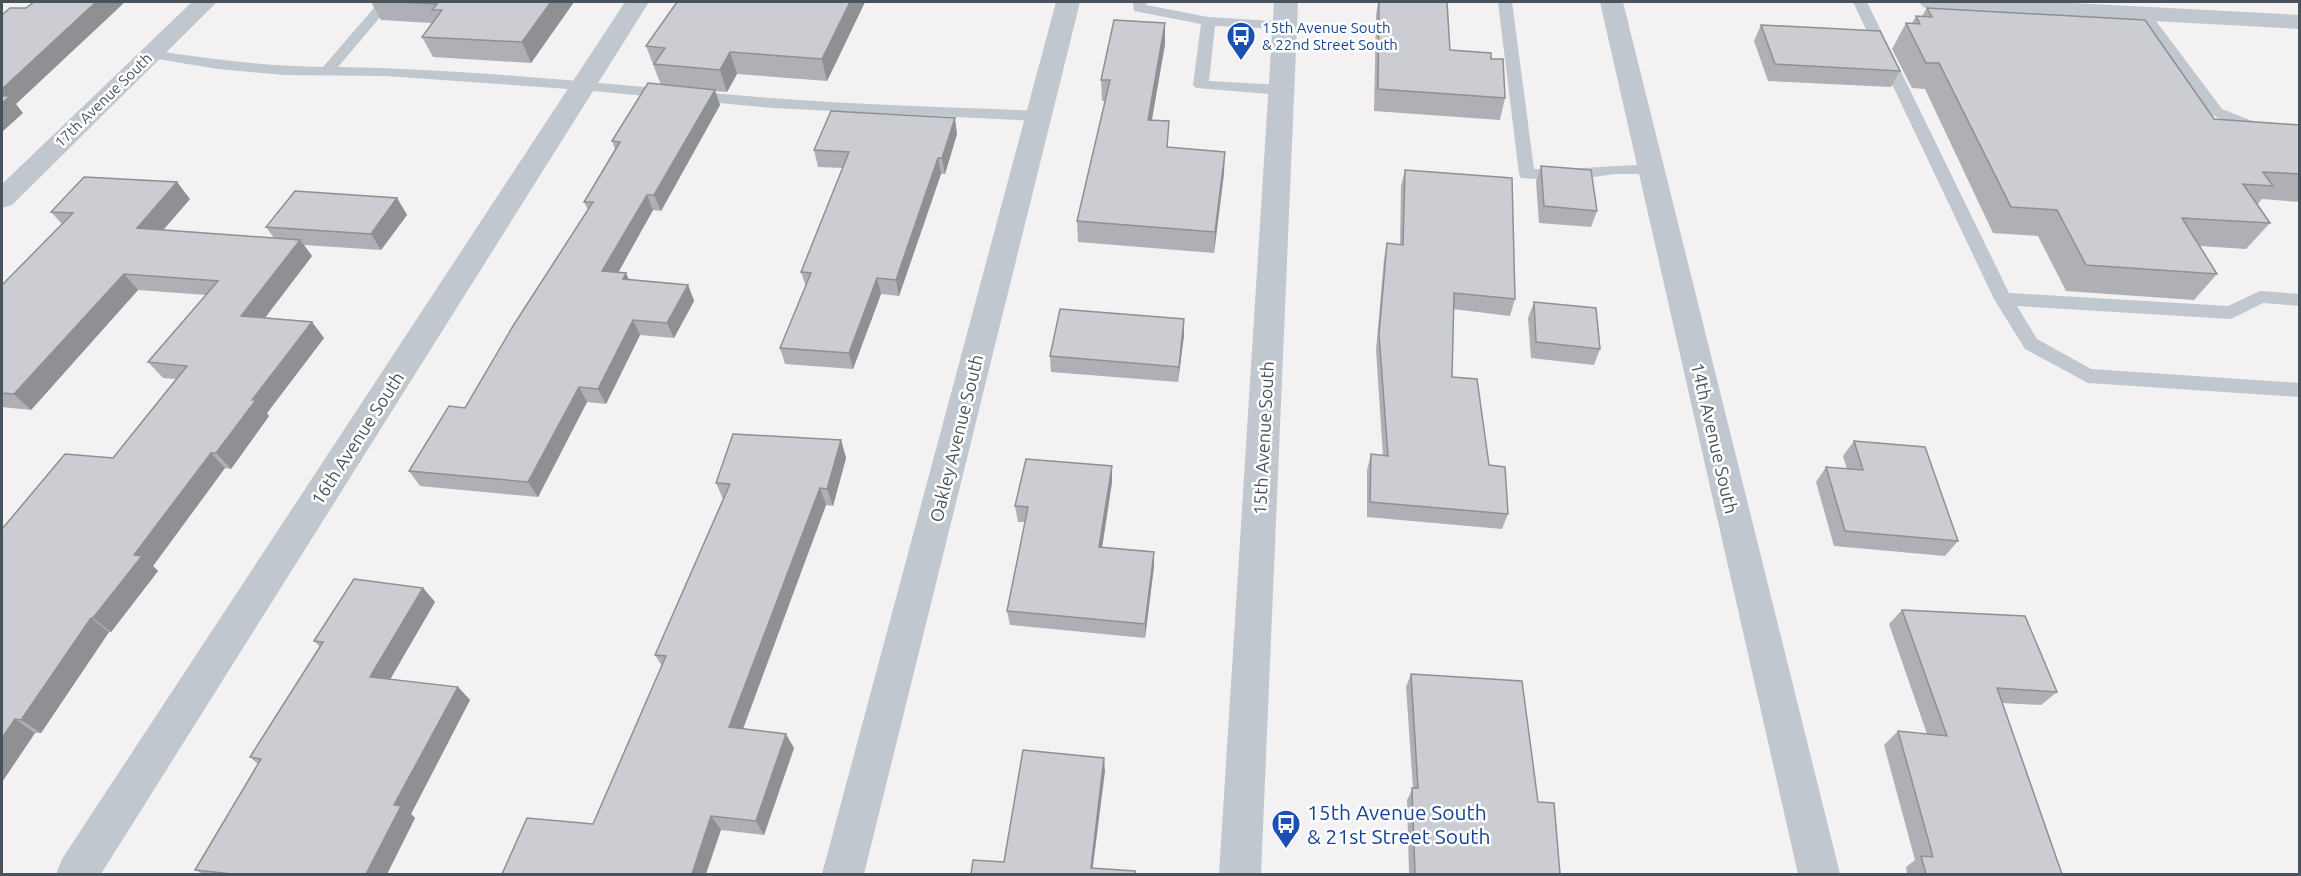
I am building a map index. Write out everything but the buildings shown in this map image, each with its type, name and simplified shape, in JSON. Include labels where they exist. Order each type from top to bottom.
[{"type":"street","name":"17th Avenue South","points":[[2,199],[205,2]]},
{"type":"street","name":"16th Avenue South","points":[[77,874],[637,2]]},
{"type":"street","name":"Oakley Avenue South","points":[[843,874],[1068,2]]},
{"type":"street","name":"14th Avenue South","points":[[1611,2],[1819,874]]},
{"type":"street","points":[[1931,2],[2130,8],[2300,22]]},
{"type":"street","name":"15th Avenue South","points":[[1240,874],[1285,13]]},
{"type":"lane","points":[[327,71],[386,2]]},
{"type":"lane","points":[[1140,2],[1139,8],[1208,21],[1285,13]]},
{"type":"lane","points":[[1505,2],[1527,174],[1566,176],[1615,169],[1651,170]]},
{"type":"lane","points":[[1860,2],[2003,299],[2031,344],[2088,376],[2300,390]]},
{"type":"lane","points":[[2130,8],[2217,112],[2252,127],[2300,130]]},
{"type":"lane","points":[[1208,21],[1200,85],[1281,90]]},
{"type":"lane","points":[[151,54],[218,65],[284,71],[386,72],[583,85],[773,103],[1039,116]]},
{"type":"lane","points":[[2003,299],[2232,313],[2260,297],[2300,300]]},
{"type":"place","name":"15th Avenue South & 22nd Street South","points":[[1241,62]]},
{"type":"place","name":"15th Avenue South & 21st Street South","points":[[1286,850]]}]
